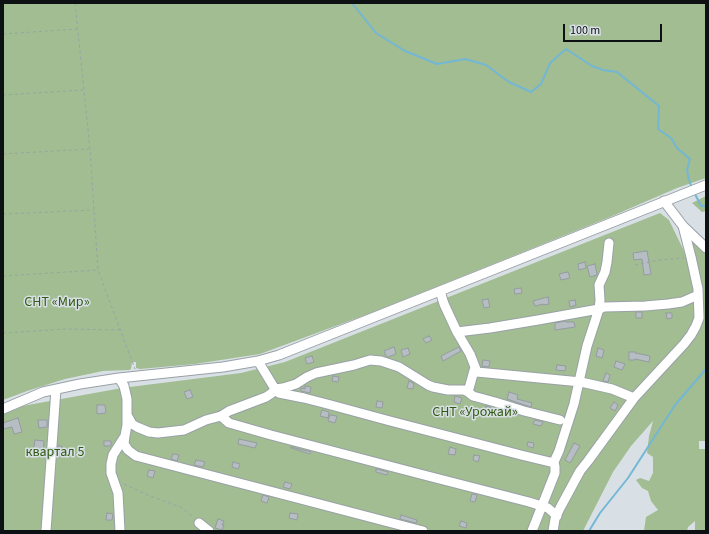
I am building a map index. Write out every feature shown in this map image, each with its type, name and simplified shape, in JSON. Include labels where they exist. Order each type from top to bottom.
[{"type":"street","points":[[3,409],[43,392],[80,384],[119,378],[224,367],[279,355],[702,186]]},
{"type":"street","points":[[664,201],[683,226],[706,248]]},
{"type":"street","points":[[553,531],[557,516],[580,471],[634,398],[691,335],[696,326],[699,318],[698,289],[683,226]]},
{"type":"street","points":[[532,531],[555,473],[554,462],[574,404],[587,346],[599,309],[599,284],[605,272],[609,243]]},
{"type":"street","points":[[440,291],[444,304],[457,332],[470,354],[477,372],[579,382],[612,389],[634,398]]},
{"type":"street","points":[[457,332],[490,328],[604,307],[645,306],[682,302],[698,296]]},
{"type":"street","points":[[258,360],[275,389],[279,393],[331,404],[390,421],[521,455],[554,462]]},
{"type":"street","points":[[275,389],[296,384],[316,373],[370,360],[381,361],[399,367],[433,387],[448,390],[464,390],[474,396],[560,420]]},
{"type":"street","points":[[468,392],[475,366]]},
{"type":"street","points":[[119,378],[124,386],[127,399],[127,425],[124,444],[128,450],[136,456],[423,531]]},
{"type":"street","points":[[46,531],[56,389]]},
{"type":"street","points":[[127,415],[132,424],[149,432],[158,433],[184,430],[266,397],[272,394],[275,389]]},
{"type":"street","points":[[221,416],[229,423],[271,435],[529,502],[548,508],[557,516]]},
{"type":"street","points":[[120,531],[118,493],[111,473],[111,464],[113,455],[125,436]]},
{"type":"street","points":[[199,523],[209,531]]},
{"type":"path","points":[[75,3],[90,149],[98,270],[138,377]]},
{"type":"path","points":[[3,34],[77,28]]},
{"type":"path","points":[[3,95],[84,90]]},
{"type":"path","points":[[3,154],[90,149]]},
{"type":"path","points":[[3,214],[94,210]]},
{"type":"path","points":[[635,265],[659,260],[691,257]]},
{"type":"path","points":[[3,276],[98,270]]},
{"type":"path","points":[[3,333],[67,329],[120,330]]},
{"type":"path","points":[[125,484],[150,496],[182,508],[199,523]]},
{"type":"green space","name":"СНТ «Мир»","points":[[3,3],[706,3],[706,178],[677,188],[610,217],[376,311],[260,354],[195,364],[140,369],[136,368],[136,362],[132,362],[131,369],[129,370],[103,371],[65,379],[3,400]]},
{"type":"green space","points":[[706,196],[706,211],[702,212],[692,203]]},
{"type":"green space","name":"СНТ «Урожай»","points":[[660,213],[669,220],[684,251],[694,286],[694,326],[603,436],[549,531],[3,531],[3,413],[17,407],[122,388],[241,373],[285,362]]},
{"type":"green space","points":[[692,238],[706,253],[706,441],[699,441],[699,449],[706,449],[706,531],[695,531],[695,521],[688,527],[687,531],[644,531],[646,517],[658,510],[651,501],[648,491],[642,488],[636,480],[640,478],[649,481],[653,473],[653,457],[647,453],[653,421],[631,446],[613,472],[583,531],[556,531],[563,509],[581,477],[619,424],[702,319],[688,244]]},
{"type":"building","points":[[647,251],[651,274],[644,275],[642,259],[634,260],[633,253]]},
{"type":"building","points":[[585,262],[586,268],[579,270],[578,264]]},
{"type":"building","points":[[595,264],[597,275],[590,277],[587,266]]},
{"type":"building","points":[[568,272],[570,278],[561,280],[559,274]]},
{"type":"building","points":[[521,288],[522,293],[515,294],[514,289]]},
{"type":"building","points":[[548,297],[549,304],[535,306],[533,301]]},
{"type":"building","points":[[488,299],[490,307],[484,308],[482,300]]},
{"type":"building","points":[[575,300],[576,305],[570,307],[569,301]]},
{"type":"building","points":[[636,312],[642,312],[642,318],[636,318]]},
{"type":"building","points":[[666,313],[672,313],[672,318],[667,319]]},
{"type":"building","points":[[566,321],[574,322],[575,327],[555,330],[555,323]]},
{"type":"building","points":[[429,336],[432,340],[426,343],[423,339]]},
{"type":"building","points":[[394,347],[396,354],[388,357],[386,356],[384,351]]},
{"type":"building","points":[[459,347],[461,351],[443,361],[441,356]]},
{"type":"building","points":[[408,348],[410,354],[403,357],[401,350]]},
{"type":"building","points":[[598,348],[604,350],[602,358],[596,356]]},
{"type":"building","points":[[629,352],[636,352],[635,353],[650,356],[649,362],[635,359],[629,360]]},
{"type":"building","points":[[312,356],[314,362],[307,364],[305,358]]},
{"type":"building","points":[[483,360],[490,361],[489,367],[482,366]]},
{"type":"building","points":[[616,361],[625,364],[622,370],[614,367]]},
{"type":"building","points":[[557,365],[566,366],[565,371],[556,370]]},
{"type":"building","points":[[606,373],[610,375],[608,382],[603,381]]},
{"type":"building","points":[[333,376],[339,377],[338,382],[332,381]]},
{"type":"building","points":[[409,381],[414,384],[413,389],[407,388]]},
{"type":"building","points":[[305,386],[311,387],[310,393],[301,391],[301,388],[305,389]]},
{"type":"building","points":[[190,390],[193,397],[187,399],[184,392]]},
{"type":"building","points":[[509,392],[518,395],[517,399],[532,403],[531,407],[507,399]]},
{"type":"building","points":[[455,396],[462,398],[460,404],[454,402]]},
{"type":"building","points":[[377,401],[383,402],[382,408],[376,407]]},
{"type":"building","points":[[614,402],[618,405],[615,411],[610,408]]},
{"type":"building","points":[[97,405],[105,405],[106,413],[97,414]]},
{"type":"building","points":[[486,406],[492,408],[490,414],[485,412]]},
{"type":"building","points":[[322,410],[329,412],[328,418],[320,416]]},
{"type":"building","points":[[330,415],[337,416],[335,423],[328,421]]},
{"type":"building","points":[[18,418],[22,432],[14,434],[12,427],[3,429],[3,423]]},
{"type":"building","points":[[38,420],[47,420],[47,427],[39,428]]},
{"type":"building","points":[[535,420],[543,422],[541,426],[533,424]]},
{"type":"building","points":[[239,439],[257,443],[255,448],[238,444]]},
{"type":"building","points":[[35,440],[44,441],[43,454],[33,453]]},
{"type":"building","points":[[104,441],[111,441],[111,446],[104,446]]},
{"type":"building","points":[[528,442],[534,443],[533,448],[527,446]]},
{"type":"building","points":[[574,443],[580,446],[570,463],[565,460]]},
{"type":"building","points":[[58,446],[62,446],[61,454],[57,454]]},
{"type":"building","points":[[291,447],[311,452],[310,454]]},
{"type":"building","points":[[450,447],[456,449],[455,455],[448,454]]},
{"type":"building","points":[[173,454],[179,455],[177,461],[171,459]]},
{"type":"building","points":[[474,455],[480,456],[478,462],[473,460]]},
{"type":"building","points":[[196,460],[205,462],[203,467],[194,465]]},
{"type":"building","points":[[233,462],[240,464],[238,469],[232,467]]},
{"type":"building","points":[[376,469],[388,472],[387,475],[376,472]]},
{"type":"building","points":[[149,470],[155,471],[153,478],[147,476]]},
{"type":"building","points":[[285,482],[292,484],[290,489],[283,487]]},
{"type":"building","points":[[472,494],[477,495],[475,502],[470,501]]},
{"type":"building","points":[[263,495],[269,497],[267,503],[261,501]]},
{"type":"building","points":[[107,513],[113,514],[112,520],[106,520]]},
{"type":"building","points":[[290,513],[298,514],[297,520],[289,518]]},
{"type":"building","points":[[401,515],[417,520],[416,523],[400,519]]},
{"type":"building","points":[[218,519],[224,521],[222,530],[215,528]]},
{"type":"building","points":[[461,521],[467,523],[466,528],[459,526]]},
{"type":"waterway","points":[[352,3],[376,33],[405,51],[437,64],[465,59],[486,65],[509,82],[531,92],[541,84],[550,63],[566,49],[592,66],[603,70],[617,72],[659,106],[658,129],[671,138],[677,148],[690,159],[687,170],[692,188]]},
{"type":"waterway","points":[[694,192],[701,206],[706,206]]},
{"type":"waterway","points":[[589,531],[600,513],[628,478],[675,405],[706,369]]},
{"type":"park label","name":"квартал 5","points":[[55,453]]}]
